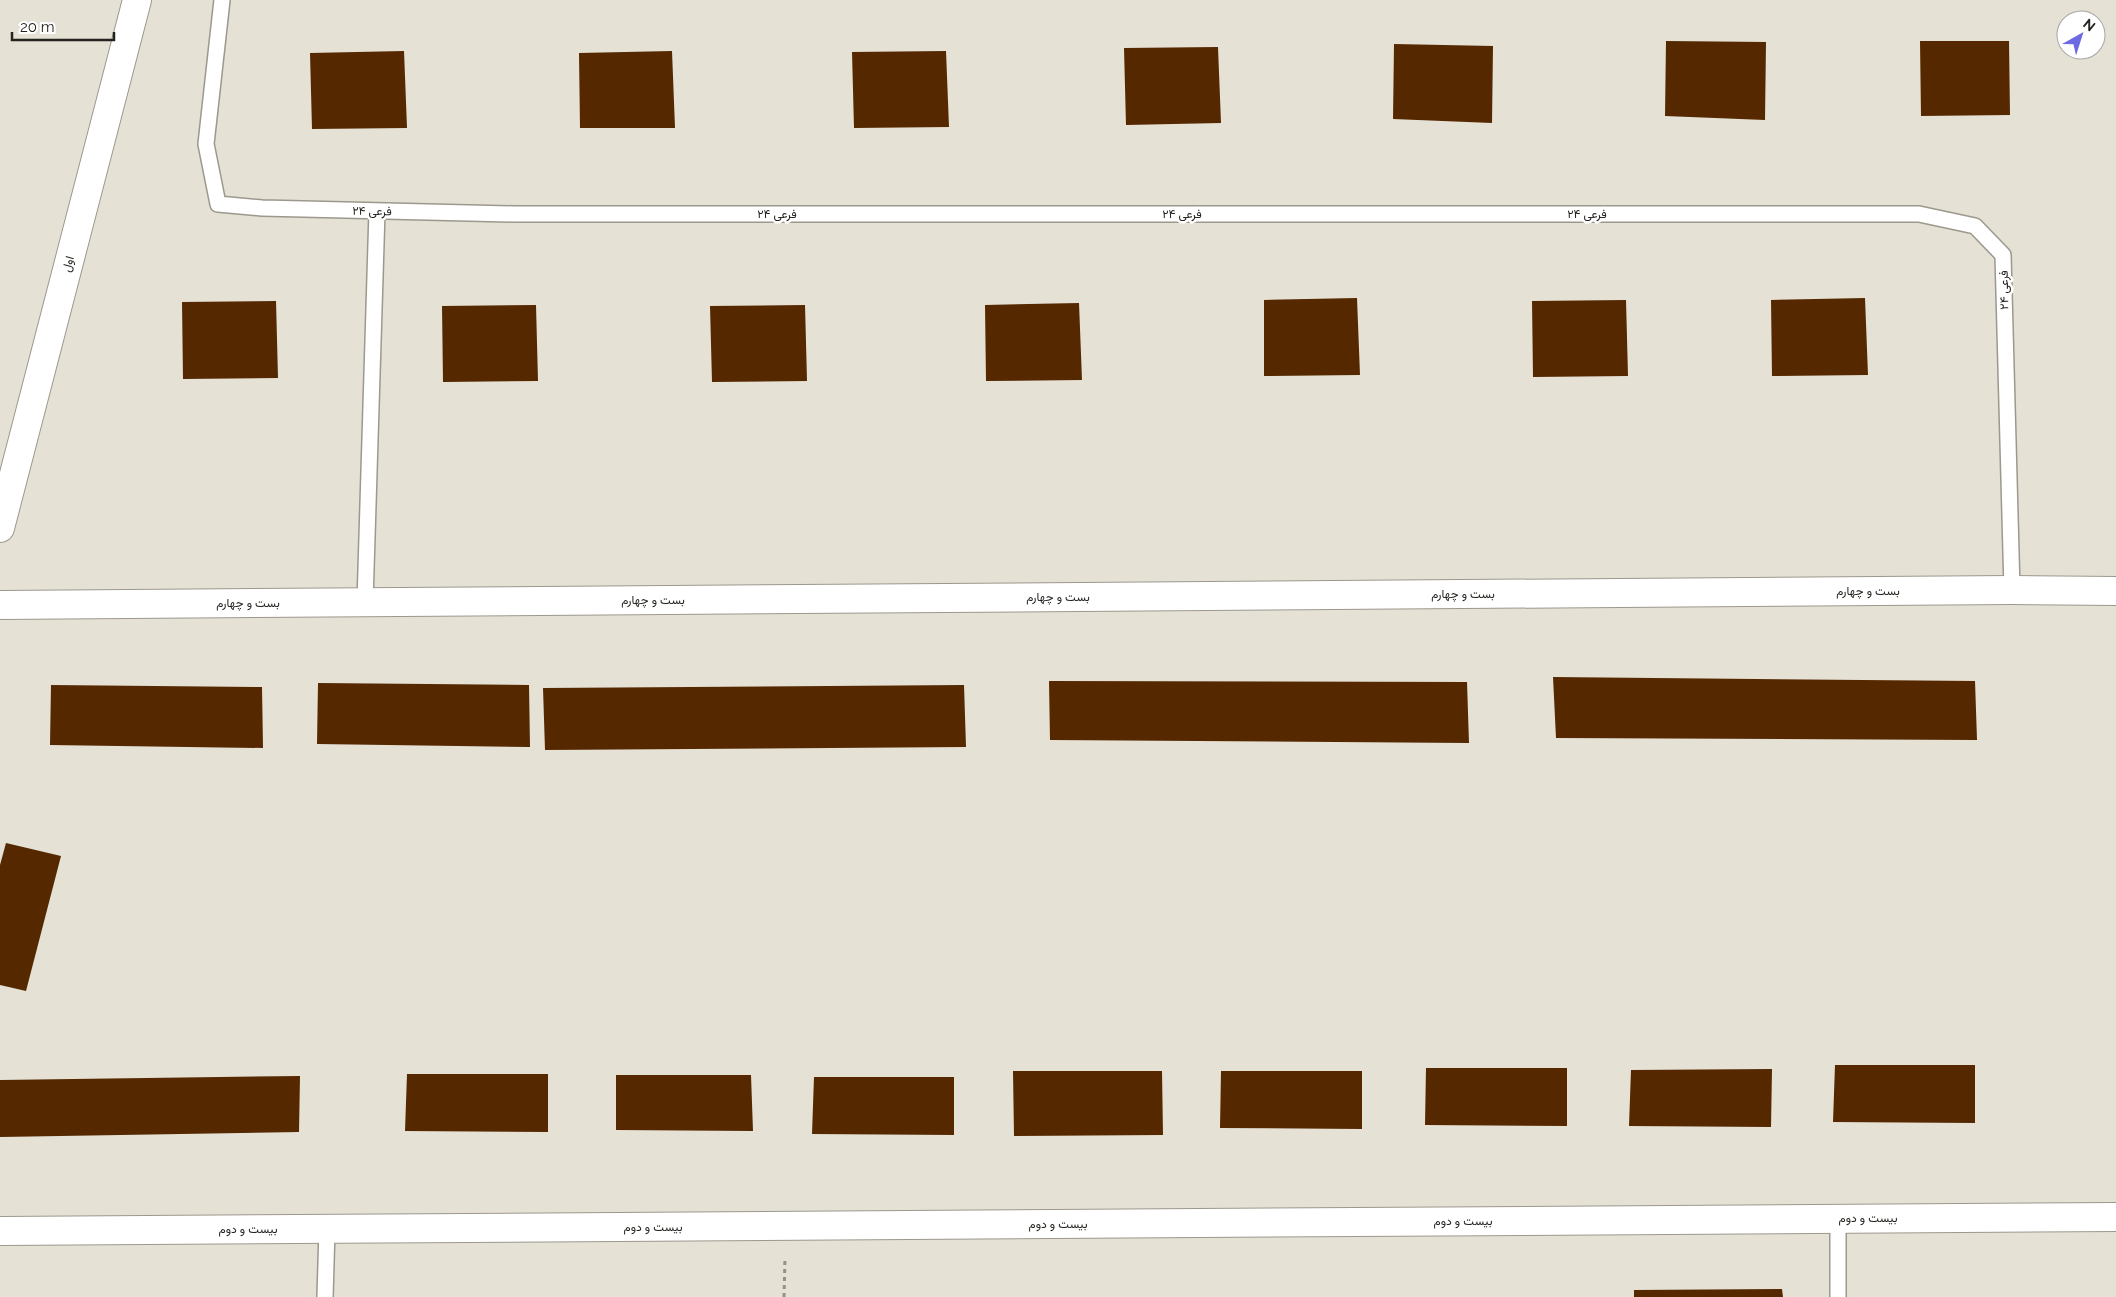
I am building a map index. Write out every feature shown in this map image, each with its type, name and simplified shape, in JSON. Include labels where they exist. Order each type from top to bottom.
[{"type":"street","name":"اول","points":[[0,528],[137,0]]},
{"type":"street","name":"بست و چهارم","points":[[0,605],[2012,590],[2116,591]]},
{"type":"street","name":"بیست و دوم","points":[[0,1231],[2116,1217]]},
{"type":"lane","name":"فرعی ۲۴","points":[[222,0],[206,144],[218,204],[262,208],[514,214],[1920,214],[1975,226],[2003,255],[2012,590]]},
{"type":"lane","points":[[365,602],[377,211]]},
{"type":"lane","points":[[1838,1218],[1838,1297]]},
{"type":"lane","points":[[325,1297],[327,1229]]},
{"type":"path","points":[[784,1297],[785,1226]]},
{"type":"building","points":[[1666,41],[1766,42],[1765,120],[1665,116]]},
{"type":"building","points":[[1920,41],[2009,41],[2010,115],[1921,116]]},
{"type":"building","points":[[1394,44],[1493,46],[1492,123],[1393,119]]},
{"type":"building","points":[[1218,47],[1221,123],[1126,125],[1124,48]]},
{"type":"building","points":[[404,51],[407,128],[312,129],[310,53]]},
{"type":"building","points":[[672,51],[675,128],[580,128],[579,53]]},
{"type":"building","points":[[946,51],[949,127],[854,128],[852,52]]},
{"type":"building","points":[[1357,298],[1360,375],[1264,376],[1264,300]]},
{"type":"building","points":[[1865,298],[1868,375],[1772,376],[1771,300]]},
{"type":"building","points":[[1626,300],[1628,376],[1533,377],[1532,301]]},
{"type":"building","points":[[276,301],[278,378],[183,379],[182,302]]},
{"type":"building","points":[[1079,303],[1082,380],[986,381],[985,305]]},
{"type":"building","points":[[536,305],[538,381],[443,382],[442,306]]},
{"type":"building","points":[[805,305],[807,381],[712,382],[710,306]]},
{"type":"building","points":[[1553,677],[1975,681],[1977,740],[1556,738]]},
{"type":"building","points":[[1049,681],[1467,682],[1469,743],[1050,740]]},
{"type":"building","points":[[318,683],[529,685],[530,747],[317,744]]},
{"type":"building","points":[[51,685],[262,687],[263,748],[50,745]]},
{"type":"building","points":[[964,685],[966,747],[545,750],[543,688]]},
{"type":"building","points":[[6,843],[61,856],[26,991],[0,985],[0,865]]},
{"type":"building","points":[[1835,1065],[1975,1065],[1975,1123],[1833,1122]]},
{"type":"building","points":[[1426,1068],[1567,1068],[1567,1126],[1425,1125]]},
{"type":"building","points":[[1772,1069],[1771,1127],[1629,1126],[1631,1070]]},
{"type":"building","points":[[1013,1071],[1162,1071],[1163,1135],[1014,1136]]},
{"type":"building","points":[[1221,1071],[1362,1071],[1362,1129],[1220,1128]]},
{"type":"building","points":[[407,1074],[548,1074],[548,1132],[405,1131]]},
{"type":"building","points":[[616,1075],[751,1075],[753,1131],[616,1130]]},
{"type":"building","points":[[300,1076],[299,1132],[0,1137],[0,1080]]},
{"type":"building","points":[[814,1077],[954,1077],[954,1135],[812,1134]]},
{"type":"building","points":[[1782,1289],[1783,1297],[1634,1297],[1634,1290]]}]
